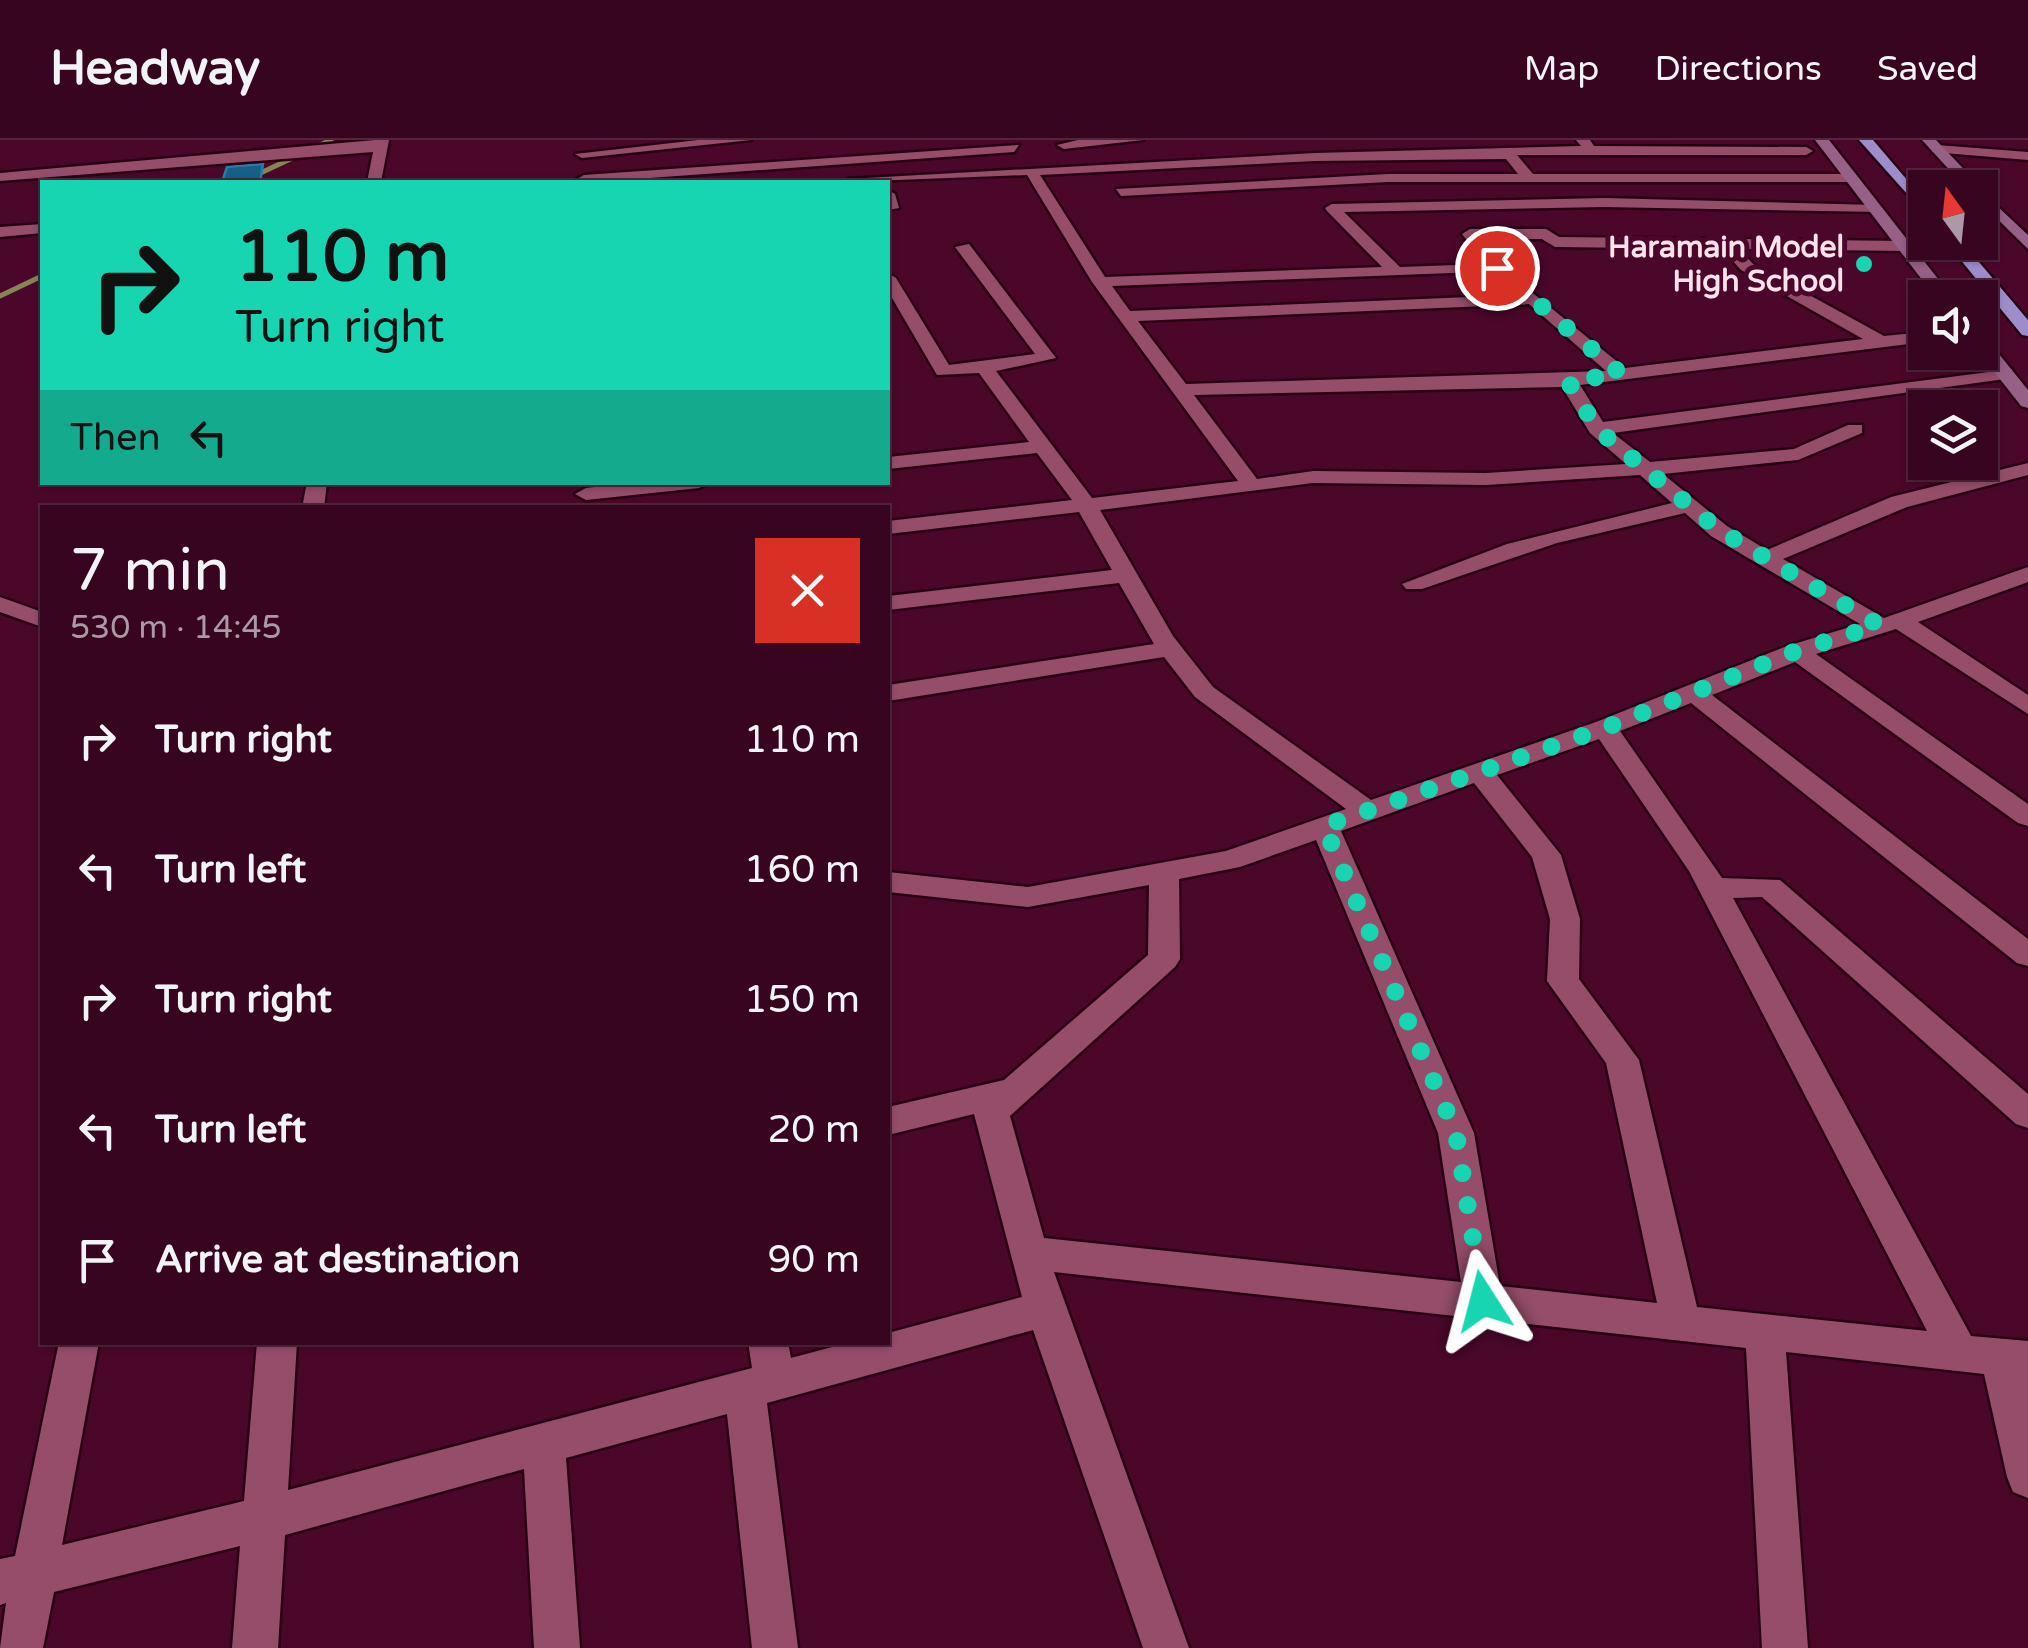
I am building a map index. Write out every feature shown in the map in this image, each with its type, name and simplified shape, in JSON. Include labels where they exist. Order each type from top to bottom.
[{"type":"highway","points":[[1866,140],[1908,190]]},
{"type":"highway","points":[[1887,140],[1912,170]]},
{"type":"highway","points":[[1968,260],[2028,331]]},
{"type":"highway","points":[[1989,260],[2028,305]]},
{"type":"main road","points":[[1822,140],[1931,280]]},
{"type":"main road","points":[[1933,144],[1957,170]]},
{"type":"main road","points":[[1998,212],[2025,238]]},
{"type":"main road","points":[[1998,364],[2028,402]]},
{"type":"street","points":[[584,180],[581,147],[744,140]]},
{"type":"street","points":[[853,140],[878,180]]},
{"type":"street","points":[[1064,145],[1136,140]]},
{"type":"street","points":[[1782,140],[1848,173]]},
{"type":"street","points":[[0,177],[381,144],[374,180]]},
{"type":"street","points":[[596,180],[1012,144],[1100,282],[1252,486]]},
{"type":"street","points":[[1933,144],[2028,156]]},
{"type":"street","points":[[1528,177],[1508,151],[1586,145],[1806,151]]},
{"type":"street","points":[[221,176],[268,156]]},
{"type":"street","points":[[890,185],[1032,171],[1315,157],[1510,156]]},
{"type":"street","points":[[137,180],[147,166]]},
{"type":"street","points":[[1121,192],[1388,178],[1848,173]]},
{"type":"street","points":[[1395,271],[1332,208],[1466,201],[1876,209]]},
{"type":"street","points":[[0,232],[40,229]]},
{"type":"street","points":[[1621,374],[1497,268],[1470,234],[1546,234],[1555,242],[1905,246]]},
{"type":"street","points":[[1726,244],[1747,268],[1771,277],[1881,342]]},
{"type":"street","points":[[890,281],[943,371],[1047,358],[963,247]]},
{"type":"street","points":[[1100,282],[1497,268]]},
{"type":"street","points":[[1126,316],[1533,299]]},
{"type":"street","points":[[1181,390],[1568,381],[1908,340]]},
{"type":"street","points":[[984,367],[1086,505],[1171,649],[1204,692],[1366,810]]},
{"type":"street","points":[[1597,429],[2005,373]]},
{"type":"street","points":[[1568,381],[1597,429],[1688,506],[1764,559],[1890,623],[2028,706]]},
{"type":"street","points":[[890,528],[1313,477],[1486,479],[1646,471],[1798,454],[1855,429]]},
{"type":"street","points":[[890,463],[1043,446]]},
{"type":"street","points":[[1764,559],[1899,502],[2028,470]]},
{"type":"street","points":[[585,495],[673,485]]},
{"type":"street","points":[[1414,584],[1509,547],[1587,525],[1688,506]]},
{"type":"street","points":[[890,882],[1028,897],[1230,860],[1605,728],[1796,651],[1890,623],[2028,574]]},
{"type":"street","points":[[890,602],[1126,575]]},
{"type":"street","points":[[0,604],[40,619]]},
{"type":"street","points":[[890,693],[1171,649]]},
{"type":"street","points":[[1796,651],[2028,817]]},
{"type":"street","points":[[1691,692],[2028,955]]},
{"type":"street","points":[[1605,728],[1712,888],[1996,1356],[2028,1476]]},
{"type":"street","points":[[1478,770],[1546,854],[1565,919],[1563,982],[1622,1060],[1681,1322]]},
{"type":"street","points":[[1324,826],[1456,1133],[1483,1301]]},
{"type":"street","points":[[1164,872],[1164,959],[992,1112],[1045,1309],[1166,1648]]},
{"type":"street","points":[[1712,888],[1769,887],[2028,1114]]},
{"type":"street","points":[[890,1120],[1014,1092]]},
{"type":"street","points":[[1030,1252],[1996,1356]]},
{"type":"street","points":[[890,1343],[1045,1309]]},
{"type":"street","points":[[1765,1331],[1786,1648]]},
{"type":"street","points":[[20,1648],[18,1578],[78,1345]]},
{"type":"street","points":[[255,1648],[278,1345]]},
{"type":"street","points":[[18,1578],[266,1518],[544,1444],[763,1371],[881,1345]]},
{"type":"street","points":[[763,1371],[776,1648]]},
{"type":"street","points":[[544,1444],[557,1648]]},
{"type":"building","points":[[263,164],[260,180],[223,180],[227,167]]},
{"type":"waterway","points":[[245,180],[331,140]]},
{"type":"waterway","points":[[0,296],[40,277]]},
{"type":"place","name":"Haramain Model High School","points":[[1864,264]]},
{"type":"route","points":[[1483,1301],[1456,1133],[1324,826],[1605,728],[1796,651],[1879,625],[1719,530],[1597,429],[1568,381],[1621,374],[1497,268]]}]
